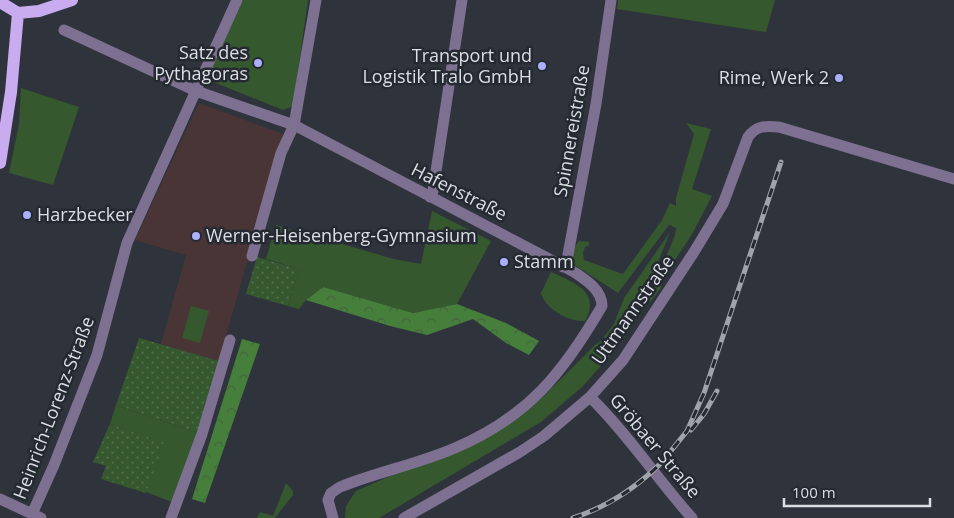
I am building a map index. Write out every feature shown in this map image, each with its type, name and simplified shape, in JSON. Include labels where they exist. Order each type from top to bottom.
[{"type":"main road","points":[[0,2],[18,13],[39,10],[72,0]]},
{"type":"main road","points":[[0,163],[11,92],[18,13]]},
{"type":"street","name":"Heinrich-Lorenz-Straße","points":[[36,516],[97,355],[127,243],[237,0]]},
{"type":"street","points":[[252,256],[281,153],[294,125],[316,0]]},
{"type":"street","points":[[430,197],[433,191],[462,0]]},
{"type":"street","name":"Spinnereistraße","points":[[563,266],[567,260],[596,104],[611,0]]},
{"type":"street","points":[[64,30],[196,92]]},
{"type":"street","name":"Hafenstraße","points":[[196,92],[294,125],[563,266],[589,282],[602,298]]},
{"type":"street","name":"Uttmannstraße","points":[[404,518],[520,452],[544,436],[590,397],[623,360],[694,252],[723,204],[748,137],[754,130],[762,126],[779,127],[954,179]]},
{"type":"street","name":"Uttmannstraße","points":[[333,518],[328,500],[331,493],[340,487],[453,449],[483,435],[524,408],[558,374],[577,348],[602,306],[602,298]]},
{"type":"street","points":[[171,518],[202,434],[230,340]]},
{"type":"street","name":"Gröbaer Straße","points":[[590,397],[607,414],[652,472],[692,518]]},
{"type":"street","points":[[0,499],[36,516]]},
{"type":"shaded area","name":"Werner-Heisenberg-Gymnasium","points":[[199,103],[283,134],[219,361],[161,344],[186,255],[135,240]]},
{"type":"green space","points":[[243,0],[308,0],[293,106],[283,110],[211,81],[208,75]]},
{"type":"green space","points":[[618,0],[775,0],[766,32],[617,9]]},
{"type":"green space","points":[[21,88],[79,107],[53,185],[9,173],[19,124]]},
{"type":"green space","points":[[686,123],[711,129],[692,189],[712,196],[691,236],[662,279],[661,288],[650,302],[648,301],[675,235],[676,228],[669,225],[618,293],[573,264],[572,255],[574,249],[579,241],[589,242],[583,253],[584,260],[623,274],[662,220],[670,203],[676,206],[676,198],[694,134]]},
{"type":"green space","name":"Werner-Heisenberg-Gymnasium","points":[[432,211],[491,241],[457,304],[413,313],[323,287],[306,300],[299,309],[288,306],[299,269],[266,259],[276,225],[394,259],[421,264]]},
{"type":"green space","points":[[670,232],[643,300],[642,312],[614,351],[582,387],[541,422],[379,518],[345,518],[346,506],[356,491],[509,424],[544,396],[601,341],[614,324],[624,298]]},
{"type":"green space","points":[[257,257],[299,269],[288,306],[246,294]]},
{"type":"green space","points":[[551,272],[575,284],[587,295],[590,302],[585,321],[565,317],[552,309],[543,299],[541,293]]},
{"type":"green space","points":[[323,287],[413,313],[457,304],[506,323],[539,341],[529,355],[506,343],[473,319],[427,335],[390,326],[306,300]]},
{"type":"green space","points":[[191,306],[209,311],[200,343],[182,338]]},
{"type":"green space","points":[[139,338],[219,361],[198,433],[116,405]]},
{"type":"green space","points":[[242,339],[260,344],[205,503],[192,499]]},
{"type":"green space","points":[[116,405],[198,433],[172,502],[146,492],[164,443],[110,424]]},
{"type":"green space","points":[[110,424],[165,443],[146,493],[101,479],[106,466],[93,462]]},
{"type":"green space","points":[[286,483],[293,491],[293,495],[275,518],[257,518],[260,512],[273,516]]},
{"type":"railway","points":[[662,462],[687,431],[704,393],[781,162]]},
{"type":"railway","points":[[691,430],[704,414],[717,391]]},
{"type":"railway","points":[[573,518],[599,508],[623,494],[645,478],[666,458]]},
{"type":"place","name":"Satz des Pythagoras","points":[[258,63]]},
{"type":"place","name":"Transport und Logistik Tralo GmbH","points":[[542,66]]},
{"type":"place","name":"Rime, Werk 2","points":[[839,78]]},
{"type":"place","name":"Harzbecker","points":[[27,215]]},
{"type":"place","name":"Werner-Heisenberg-Gymnasium","points":[[196,236]]},
{"type":"place","name":"Stamm","points":[[504,262]]}]
